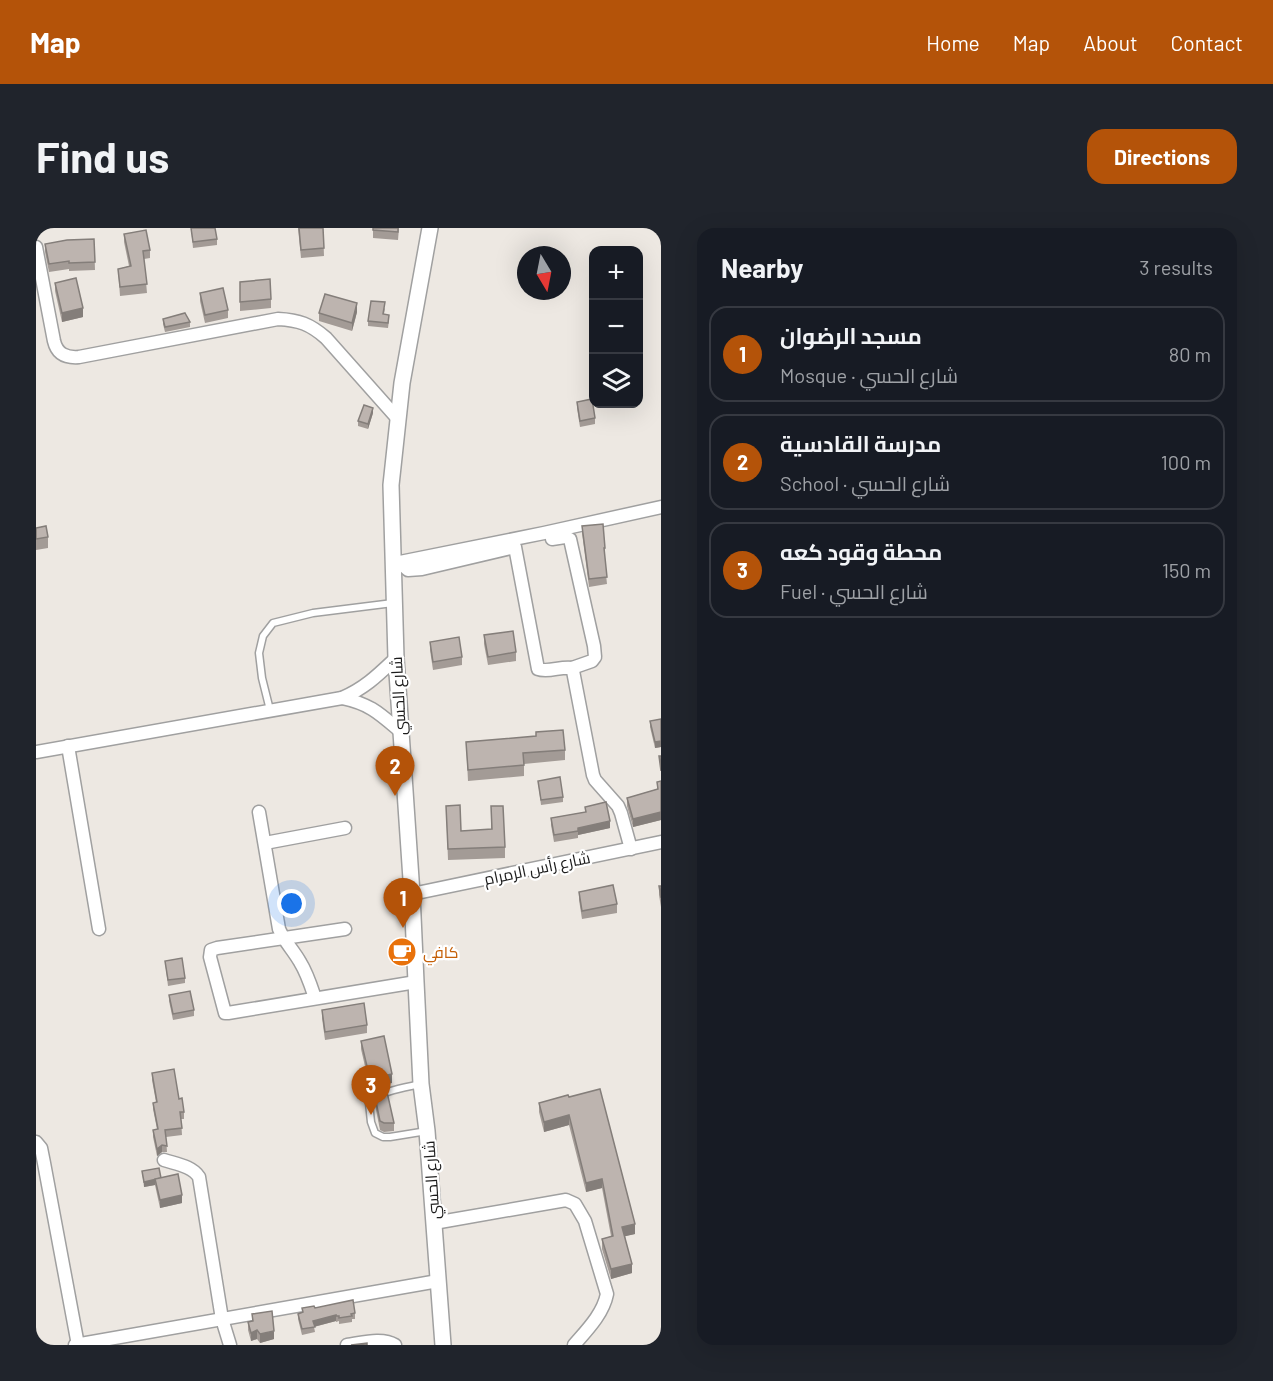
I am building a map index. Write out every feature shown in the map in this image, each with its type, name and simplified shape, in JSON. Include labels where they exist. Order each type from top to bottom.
[{"type":"street","name":"شارع الحسي","points":[[430,228],[402,383],[391,485],[396,563],[394,603],[400,731],[412,894],[422,1084],[443,1345]]},
{"type":"street","points":[[36,247],[54,341],[57,350],[65,356],[74,357],[278,319],[291,319],[316,329],[326,338],[398,418]]},
{"type":"street","points":[[396,563],[408,570],[422,568],[515,547],[661,507]]},
{"type":"street","points":[[396,563],[545,537],[570,539],[594,646],[595,657],[592,661],[572,668],[542,671],[538,669],[515,547]]},
{"type":"street","points":[[36,752],[342,698],[370,682],[396,658]]},
{"type":"street","points":[[572,668],[593,776],[618,806],[631,849]]},
{"type":"street","points":[[342,698],[368,705],[400,731]]},
{"type":"street","points":[[68,746],[99,929]]},
{"type":"street","points":[[259,812],[279,929],[302,964],[315,998]]},
{"type":"street","points":[[265,843],[345,828]]},
{"type":"street","name":"شارع رأس الرمرام","points":[[412,894],[661,842]]},
{"type":"street","points":[[345,929],[211,950],[210,957],[225,1012],[416,982]]},
{"type":"street","points":[[36,1142],[41,1148],[77,1345],[438,1281]]},
{"type":"street","points":[[164,1160],[191,1169],[197,1173],[199,1178],[222,1319],[230,1345]]},
{"type":"street","points":[[434,1223],[566,1200],[575,1204],[585,1221],[607,1294],[605,1304],[574,1345]]},
{"type":"street","points":[[347,1345],[380,1341],[394,1345]]},
{"type":"lane","points":[[270,711],[262,678],[259,652],[263,636],[273,623],[313,613],[394,603]]},
{"type":"lane","points":[[422,1084],[388,1092],[374,1098],[369,1103],[371,1122],[375,1133],[383,1137],[427,1131]]},
{"type":"building","points":[[191,228],[215,228],[217,239],[193,242]]},
{"type":"building","points":[[299,228],[323,228],[324,248],[301,250]]},
{"type":"building","points":[[373,228],[398,228],[398,232],[373,230]]},
{"type":"building","points":[[146,230],[150,250],[143,251],[147,284],[120,287],[118,269],[131,266],[124,234]]},
{"type":"building","points":[[94,239],[95,262],[69,263],[69,261],[49,264],[45,244]]},
{"type":"building","points":[[76,278],[83,308],[62,313],[55,283]]},
{"type":"building","points":[[270,279],[271,299],[240,302],[240,282]]},
{"type":"building","points":[[223,288],[228,310],[205,315],[200,293]]},
{"type":"building","points":[[325,294],[357,303],[352,323],[319,313]]},
{"type":"building","points":[[371,301],[385,302],[383,314],[389,315],[388,323],[368,321]]},
{"type":"building","points":[[185,313],[190,322],[165,327],[163,319]]},
{"type":"building","points":[[589,400],[589,408],[593,408],[595,418],[580,421],[577,402]]},
{"type":"building","points":[[364,405],[373,408],[368,424],[358,421]]},
{"type":"building","points":[[603,524],[607,577],[589,579],[582,526]]},
{"type":"building","points":[[46,526],[48,537],[36,539],[36,528]]},
{"type":"building","points":[[513,631],[516,652],[488,657],[484,635]]},
{"type":"building","points":[[459,637],[462,657],[433,662],[430,642]]},
{"type":"building","points":[[661,719],[661,741],[655,742],[650,721]]},
{"type":"building","points":[[563,730],[565,750],[523,753],[524,765],[468,770],[466,742],[536,736],[536,732]]},
{"type":"building","points":[[560,777],[563,797],[541,800],[538,781]]},
{"type":"building","points":[[661,781],[661,812],[633,819],[627,798],[658,789],[657,782]]},
{"type":"building","points":[[606,802],[610,821],[578,828],[578,831],[554,835],[551,818],[586,812],[585,807]]},
{"type":"building","points":[[460,805],[461,831],[492,829],[491,806],[503,806],[505,847],[448,849],[446,806]]},
{"type":"building","points":[[613,885],[617,904],[582,911],[579,892]]},
{"type":"building","points":[[182,958],[185,978],[168,980],[165,961]]},
{"type":"building","points":[[190,991],[194,1010],[173,1014],[169,995]]},
{"type":"building","points":[[364,1003],[367,1025],[325,1032],[322,1010]]},
{"type":"building","points":[[384,1036],[392,1074],[370,1079],[361,1041]]},
{"type":"building","points":[[174,1069],[179,1099],[182,1098],[184,1112],[180,1112],[182,1128],[165,1130],[167,1146],[162,1145],[157,1149],[153,1130],[158,1129],[153,1103],[157,1102],[152,1073]]},
{"type":"building","points":[[600,1089],[635,1224],[622,1227],[632,1264],[611,1269],[602,1239],[613,1236],[602,1179],[586,1183],[569,1115],[544,1122],[539,1103]]},
{"type":"building","points":[[387,1092],[394,1123],[380,1121],[375,1097]]},
{"type":"building","points":[[159,1168],[161,1178],[144,1182],[142,1171]]},
{"type":"building","points":[[178,1174],[182,1195],[160,1200],[155,1179]]},
{"type":"building","points":[[353,1300],[355,1313],[351,1314],[352,1316],[339,1318],[336,1315],[313,1321],[315,1327],[302,1329],[298,1314],[303,1312],[302,1308],[314,1306],[315,1308]]},
{"type":"building","points":[[272,1311],[274,1331],[260,1334],[257,1330],[251,1333],[248,1322],[253,1321],[252,1314]]},
{"type":"place","name":"مدرسة القادسية","points":[[395,796]]},
{"type":"place","name":"مسجد الرضوان","points":[[403,928]]},
{"type":"place","name":"كافي","points":[[402,952]]},
{"type":"place","name":"محطة وقود كعه","points":[[371,1115]]}]
